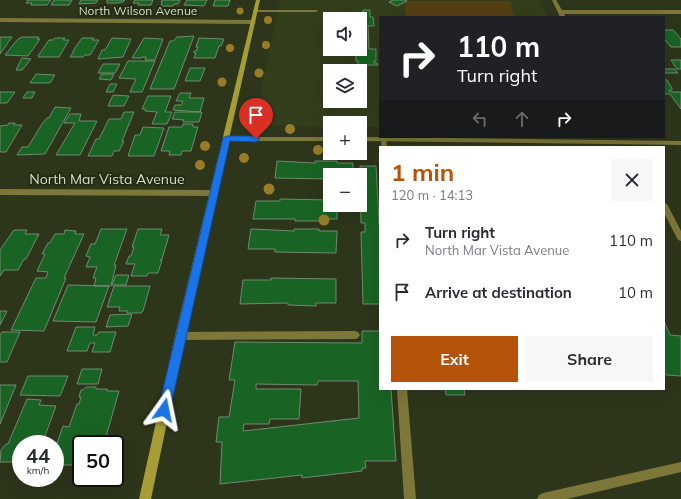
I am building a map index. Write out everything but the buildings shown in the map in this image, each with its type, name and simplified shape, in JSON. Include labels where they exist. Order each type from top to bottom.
[{"type":"main road","points":[[145,499],[180,336],[258,0]]},
{"type":"street","points":[[554,0],[562,15],[681,12]]},
{"type":"street","points":[[255,11],[316,11]]},
{"type":"street","name":"North Wilson Avenue","points":[[0,20],[253,22]]},
{"type":"street","points":[[227,138],[323,139]]},
{"type":"street","points":[[367,139],[681,143]]},
{"type":"street","points":[[384,139],[384,146]]},
{"type":"street","name":"North Mar Vista Avenue","points":[[0,192],[214,193]]},
{"type":"street","points":[[665,208],[681,238]]},
{"type":"street","points":[[180,336],[355,334]]},
{"type":"street","points":[[402,390],[410,499]]},
{"type":"street","points":[[543,499],[681,467]]},
{"type":"shaded area","points":[[280,0],[539,0],[547,16],[379,16],[379,127],[367,127],[367,116],[323,116],[323,127],[256,124],[255,121]]},
{"type":"shaded area","points":[[404,1],[510,1],[514,16],[406,16]]},
{"type":"route","points":[[164,410],[227,138],[256,139]]}]
